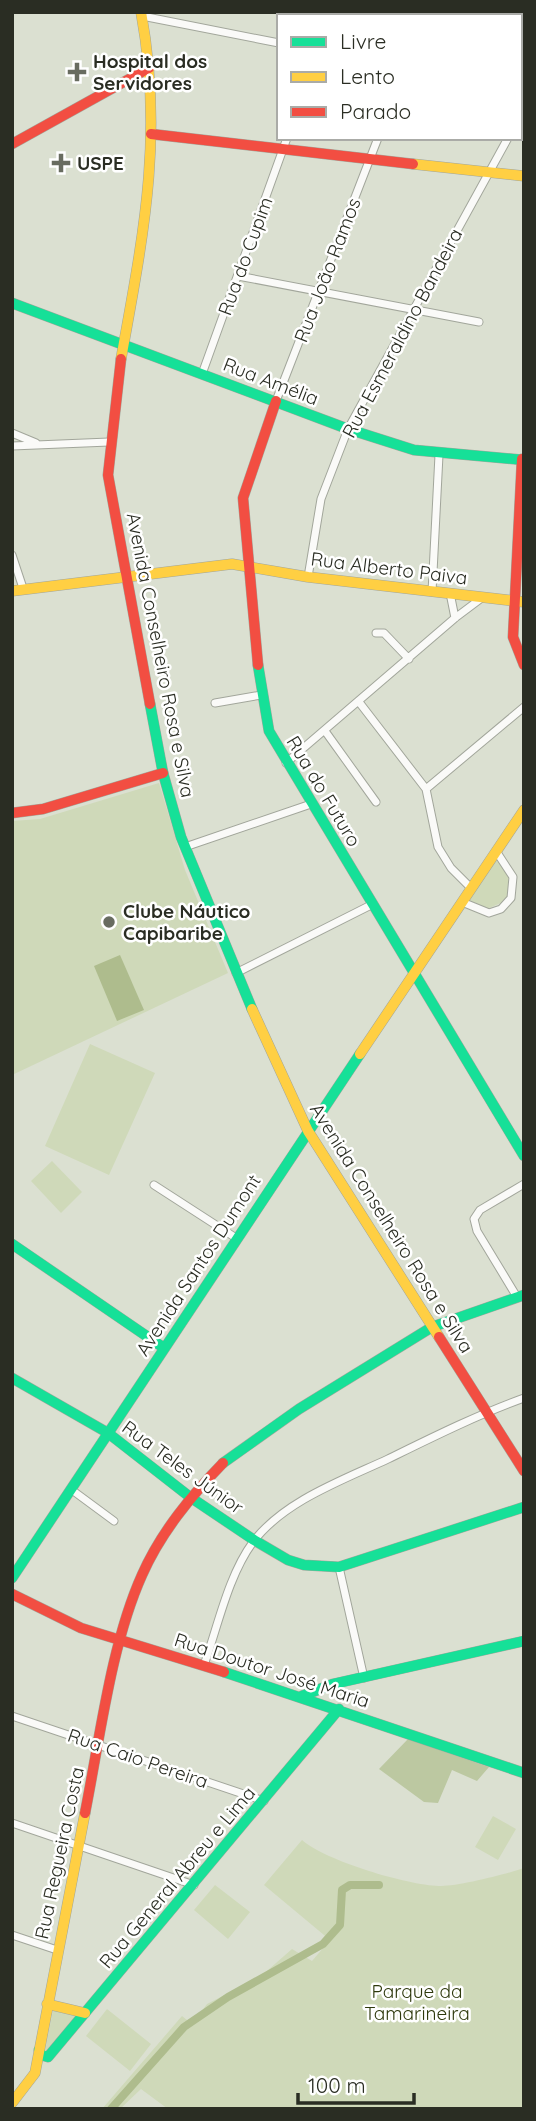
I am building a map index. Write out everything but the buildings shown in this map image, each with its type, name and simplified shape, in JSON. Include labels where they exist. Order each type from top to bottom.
[{"type":"street","points":[[142,14],[277,43]]},
{"type":"street","name":"Avenida Conselheiro Rosa e Silva","points":[[142,14],[149,68],[151,134],[147,208],[121,343],[109,442],[108,475],[163,773],[185,847],[236,973],[308,1131],[524,1471]]},
{"type":"street","points":[[12,144],[149,68]]},
{"type":"street","points":[[151,134],[285,144],[524,176]]},
{"type":"street","name":"Rua João Ramos","points":[[276,401],[377,140]]},
{"type":"street","name":"Rua Esmeraldino Bandeira","points":[[308,577],[321,499],[348,429],[507,140]]},
{"type":"street","name":"Rua do Cupim","points":[[202,374],[285,144]]},
{"type":"street","points":[[238,276],[480,322]]},
{"type":"street","name":"Rua Amélia","points":[[12,303],[348,429],[414,450],[523,459]]},
{"type":"street","name":"Rua do Futuro","points":[[276,401],[243,498],[261,695],[270,732],[286,764],[524,1156]]},
{"type":"street","points":[[12,433],[40,444]]},
{"type":"street","points":[[12,446],[109,442]]},
{"type":"street","points":[[432,592],[439,454]]},
{"type":"street","points":[[523,459],[519,602],[513,637],[524,665]]},
{"type":"street","points":[[12,555],[18,589]]},
{"type":"street","name":"Rua Alberto Paiva","points":[[18,589],[129,578],[216,565],[250,565],[308,577],[519,602]]},
{"type":"street","points":[[450,593],[456,618]]},
{"type":"street","points":[[286,764],[484,597]]},
{"type":"street","points":[[376,633],[384,633],[409,659]]},
{"type":"street","points":[[215,703],[261,695]]},
{"type":"street","points":[[359,702],[426,789],[438,847],[451,868],[471,888]]},
{"type":"street","points":[[426,789],[524,707]]},
{"type":"street","points":[[325,731],[376,802]]},
{"type":"street","points":[[12,813],[43,809],[163,773]]},
{"type":"street","points":[[185,847],[312,804]]},
{"type":"street","name":"Avenida Santos Dumont","points":[[12,1578],[413,972],[524,810]]},
{"type":"street","points":[[462,902],[489,913],[501,909],[511,898],[513,877],[496,851]]},
{"type":"street","points":[[236,973],[372,905]]},
{"type":"street","points":[[520,1296],[477,1231],[474,1219],[480,1210],[524,1184]]},
{"type":"street","points":[[154,1185],[236,1238]]},
{"type":"street","points":[[12,1244],[164,1348]]},
{"type":"street","name":"Rua Regueira Costa","points":[[12,2103],[35,2073],[78,1844],[121,1640],[142,1575],[190,1497],[226,1460],[299,1409],[432,1327],[520,1296]]},
{"type":"street","name":"Rua Teles Júnior","points":[[12,1378],[108,1433],[190,1497],[254,1540],[296,1563],[320,1568],[339,1567]]},
{"type":"street","points":[[204,1665],[241,1561],[254,1540],[284,1514],[324,1490],[485,1412],[524,1398]]},
{"type":"street","points":[[72,1490],[114,1521]]},
{"type":"street","points":[[364,1678],[339,1567],[524,1507]]},
{"type":"street","name":"Rua Doutor José Maria","points":[[12,1594],[80,1628],[302,1696],[524,1773]]},
{"type":"street","points":[[302,1696],[315,1689],[524,1641]]},
{"type":"street","points":[[315,1689],[315,1701]]},
{"type":"street","name":"Rua General Abreu e Lima","points":[[39,2050],[41,2055],[48,2057],[339,1709]]},
{"type":"street","name":"Rua Caio Pereira","points":[[12,1716],[264,1801]]},
{"type":"street","points":[[12,1823],[194,1885]]},
{"type":"street","points":[[12,1935],[57,1950]]},
{"type":"street","points":[[47,2004],[85,2013]]},
{"type":"green space","name":"Clube Náutico Capibaribe","points":[[159,783],[185,870],[228,973],[12,1075],[12,821],[40,819]]},
{"type":"green space","points":[[495,860],[504,868],[508,878],[509,890],[505,901],[487,909],[470,903],[469,897]]},
{"type":"green space","points":[[90,1044],[155,1073],[109,1175],[45,1146]]},
{"type":"green space","points":[[52,1161],[82,1192],[61,1213],[31,1181]]},
{"type":"green space","points":[[493,1816],[516,1829],[498,1860],[475,1847]]},
{"type":"green space","name":"Parque da Tamarineira","points":[[302,1840],[347,1864],[425,1885],[457,1884],[524,1868],[524,2109],[168,2109],[141,2089],[120,2109],[102,2109],[182,2016],[192,2024],[207,2004],[260,1977],[292,1949],[312,1961],[330,1940],[264,1885]]},
{"type":"green space","points":[[215,1885],[250,1912],[228,1939],[194,1910]]},
{"type":"green space","points":[[107,2009],[151,2044],[130,2071],[86,2036]]},
{"type":"green space","points":[[53,2010],[78,2016],[45,2053],[45,2051]]},
{"type":"shaded area","points":[[120,955],[144,1010],[117,1021],[94,966]]},
{"type":"shaded area","points":[[408,1739],[489,1767],[477,1781],[452,1770],[438,1803],[424,1802],[379,1769]]},
{"type":"waterway","points":[[111,2109],[184,2027],[228,1997],[323,1944],[340,1925],[342,1890],[350,1885],[379,1885]]},
{"type":"traffic: fast","points":[[12,303],[348,429],[414,450],[524,460]]},
{"type":"traffic: fast","points":[[258,665],[269,731],[524,1156]]},
{"type":"traffic: fast","points":[[150,704],[163,773],[181,837],[252,1009]]},
{"type":"traffic: fast","points":[[12,1578],[360,1054]]},
{"type":"traffic: fast","points":[[12,1244],[164,1348]]},
{"type":"traffic: fast","points":[[223,1463],[299,1409],[432,1327],[524,1295]]},
{"type":"traffic: fast","points":[[12,1378],[108,1433],[190,1497],[254,1540],[288,1560],[304,1565],[339,1567],[524,1507]]},
{"type":"traffic: fast","points":[[302,1696],[333,1684],[524,1641]]},
{"type":"traffic: fast","points":[[224,1672],[524,1773]]},
{"type":"traffic: fast","points":[[39,2050],[41,2055],[48,2057],[339,1709]]},
{"type":"traffic: slow","points":[[121,359],[143,229],[151,145],[148,58],[141,12]]},
{"type":"traffic: slow","points":[[413,164],[524,176]]},
{"type":"traffic: slow","points":[[12,591],[232,564],[308,577],[524,602]]},
{"type":"traffic: slow","points":[[360,1054],[524,810]]},
{"type":"traffic: slow","points":[[252,1009],[308,1131],[439,1337]]},
{"type":"traffic: slow","points":[[12,2103],[35,2073],[85,1813]]},
{"type":"traffic: slow","points":[[47,2004],[85,2013]]},
{"type":"traffic: jam","points":[[12,144],[149,68]]},
{"type":"traffic: jam","points":[[151,134],[413,164]]},
{"type":"traffic: jam","points":[[121,359],[108,475],[150,704]]},
{"type":"traffic: jam","points":[[258,665],[243,498],[276,401]]},
{"type":"traffic: jam","points":[[522,459],[513,637],[524,665]]},
{"type":"traffic: jam","points":[[12,813],[43,809],[163,773]]},
{"type":"traffic: jam","points":[[439,1337],[524,1471]]},
{"type":"traffic: jam","points":[[85,1813],[114,1661],[131,1602],[150,1559],[168,1529],[223,1463]]},
{"type":"traffic: jam","points":[[12,1594],[81,1628],[224,1672]]},
{"type":"place","name":"Hospital dos Servidores","points":[[77,72]]},
{"type":"place","name":"USPE","points":[[61,163]]},
{"type":"place","name":"Clube Náutico Capibaribe","points":[[109,922]]}]
